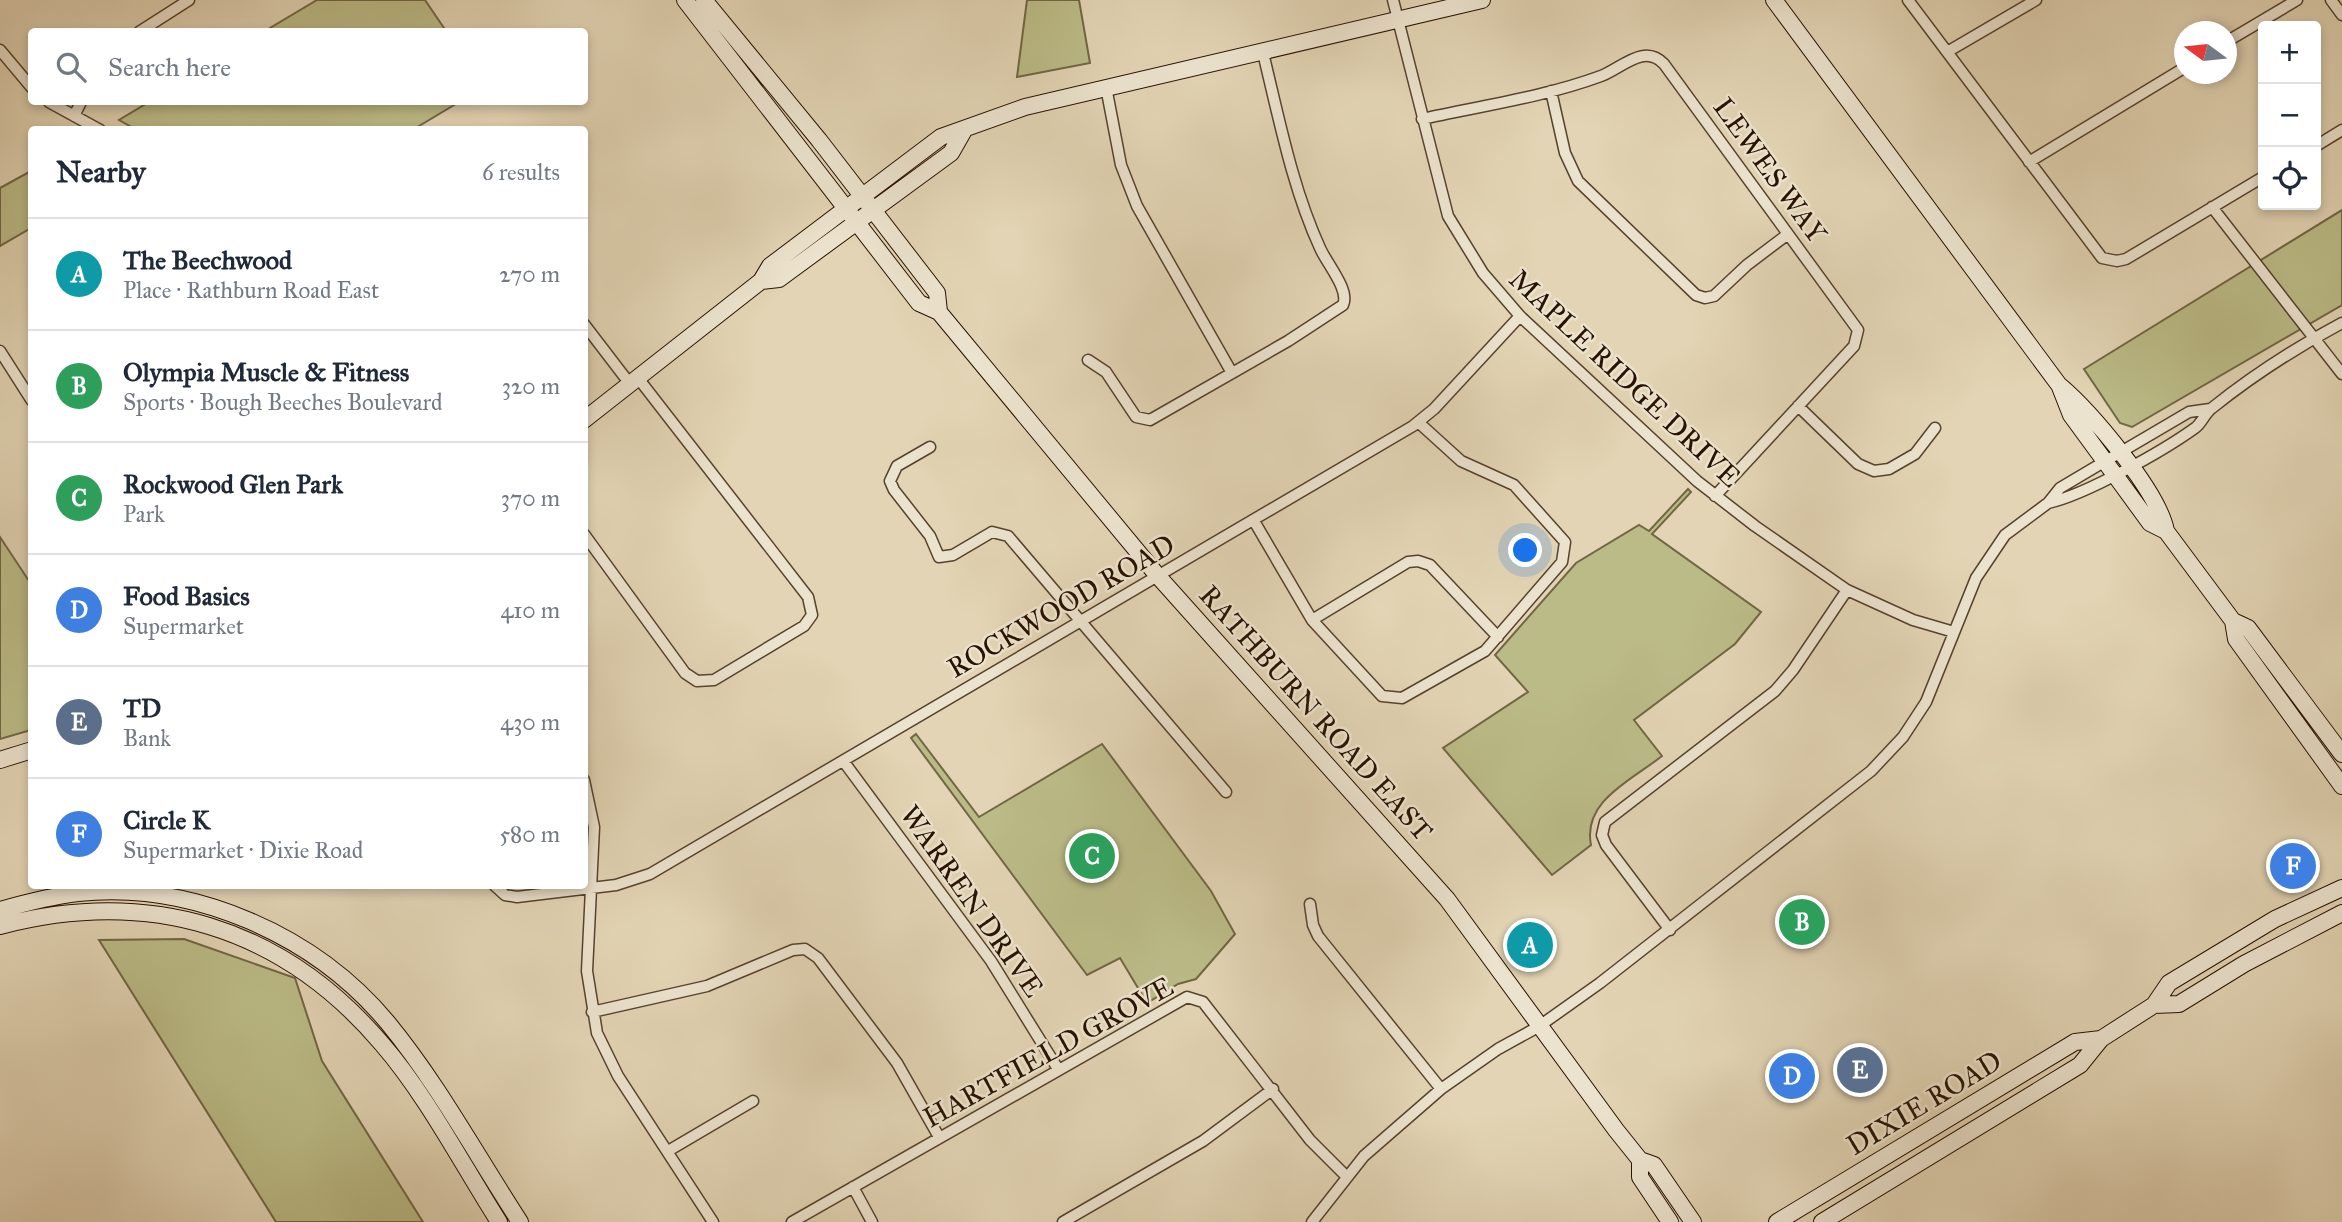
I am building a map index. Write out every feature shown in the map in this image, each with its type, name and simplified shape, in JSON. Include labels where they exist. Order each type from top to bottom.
[{"type":"main road","name":"RATHBURN ROAD EAST","points":[[685,0],[919,303],[939,312],[1157,575],[1447,900],[1538,1027],[1640,1160],[1654,1165],[1693,1222]]},
{"type":"main road","name":"RATHBURN ROAD EAST","points":[[704,0],[874,209],[937,293],[939,312]]},
{"type":"main road","points":[[588,417],[761,281],[771,266],[941,138],[1025,107],[1482,0]]},
{"type":"main road","points":[[1774,0],[2059,385],[2082,405],[2116,464],[2163,514],[2166,531],[2233,621],[2236,639],[2342,786]]},
{"type":"main road","points":[[761,281],[779,279],[951,153],[963,132]]},
{"type":"main road","points":[[2233,621],[2248,628],[2342,754]]},
{"type":"main road","points":[[0,760],[28,751]]},
{"type":"main road","name":"DIXIE ROAD","points":[[1822,1222],[2080,1065],[2101,1039],[2154,1005],[2169,983],[2276,919],[2342,888]]},
{"type":"main road","points":[[0,910],[79,893],[151,895],[214,908],[249,921],[311,952],[356,990],[388,1023],[429,1080],[520,1222]]},
{"type":"main road","points":[[0,926],[83,910],[161,915],[207,924],[229,932],[298,967],[326,987],[384,1046],[499,1222]]},
{"type":"main road","name":"DIXIE ROAD","points":[[2154,1005],[2179,1004],[2244,964],[2342,913]]},
{"type":"main road","name":"DIXIE ROAD","points":[[1777,1222],[2075,1042],[2101,1039]]},
{"type":"main road","name":"RATHBURN ROAD EAST","points":[[1640,1160],[1640,1177],[1670,1222]]},
{"type":"street","points":[[145,28],[189,0]]},
{"type":"street","name":"MAPLE RIDGE DRIVE","points":[[1392,0],[1440,195],[1455,233],[1483,273],[1520,316],[1715,496],[1847,590],[1913,620],[1954,632]]},
{"type":"street","points":[[1908,0],[2098,256],[2109,261],[2126,259],[2258,180]]},
{"type":"street","points":[[1947,52],[2036,0]]},
{"type":"street","points":[[2237,37],[2297,0]]},
{"type":"street","points":[[2331,0],[2342,15]]},
{"type":"street","points":[[0,50],[28,83]]},
{"type":"street","points":[[1088,360],[1106,372],[1133,414],[1143,420],[1153,419],[1338,310],[1346,296],[1311,228],[1287,156],[1263,53]]},
{"type":"street","name":"LEWES WAY","points":[[1422,119],[1551,91],[1601,76],[1638,57],[1656,58],[1858,330],[1854,346],[1715,496]]},
{"type":"street","points":[[2029,162],[2174,75]]},
{"type":"street","points":[[1106,87],[1121,165],[1137,206],[1232,373]]},
{"type":"street","points":[[1551,91],[1566,153],[1578,181],[1696,295],[1705,298],[1714,296],[1746,265],[1788,234]]},
{"type":"street","points":[[54,105],[93,126]]},
{"type":"street","points":[[74,116],[80,105]]},
{"type":"street","points":[[2321,143],[2342,130]]},
{"type":"street","points":[[2212,207],[2342,374]]},
{"type":"street","name":"ROCKWOOD ROAD","points":[[588,889],[630,882],[650,874],[844,762],[1079,620],[1254,521],[1418,422],[1434,409],[1520,316]]},
{"type":"street","points":[[1312,1222],[1384,1136],[1441,1088],[1498,1049],[1538,1027],[1852,790],[1903,737],[1926,702],[1976,578],[1992,550],[2017,525],[2048,503],[2060,488],[2198,426],[2210,409],[2315,338],[2342,323]]},
{"type":"street","points":[[588,329],[634,381],[808,597],[812,615],[802,628],[714,680],[697,681],[685,673],[588,540]]},
{"type":"street","points":[[0,351],[28,395]]},
{"type":"street","points":[[1798,406],[1858,464],[1874,471],[1889,469],[1915,454],[1935,428]]},
{"type":"street","points":[[2116,464],[2189,412],[2210,409]]},
{"type":"street","points":[[1254,521],[1312,620],[1378,692],[1392,699],[1402,698],[1480,654],[1563,560],[1564,540],[1514,485],[1461,461],[1418,422]]},
{"type":"street","points":[[930,447],[897,466],[890,481],[930,536],[939,557],[953,555],[992,532],[1004,533],[1226,792]]},
{"type":"street","points":[[1312,620],[1408,562],[1418,561],[1430,565],[1498,636]]},
{"type":"street","points":[[1670,930],[1606,845],[1602,835],[1605,822],[1775,691],[1793,670],[1847,590]]},
{"type":"street","name":"WARREN DRIVE","points":[[844,762],[991,961],[1058,1069]]},
{"type":"street","points":[[588,796],[593,816],[593,888],[587,971],[592,1012],[610,1063],[713,1222]]},
{"type":"street","name":"ROCKWOOD ROAD","points":[[498,889],[513,897],[584,889]]},
{"type":"street","points":[[1310,904],[1313,925],[1318,936],[1441,1088]]},
{"type":"street","points":[[592,1012],[692,991],[793,950],[807,950],[818,957],[897,1063],[939,1137]]},
{"type":"street","name":"HARTFIELD GROVE","points":[[792,1222],[1181,999],[1191,997],[1203,1002],[1310,1139],[1347,1177]]},
{"type":"street","points":[[1063,1222],[1203,1141],[1273,1089]]},
{"type":"street","points":[[668,1151],[753,1101]]},
{"type":"street","points":[[853,1187],[872,1222]]},
{"type":"green space","points":[[317,0],[425,0],[444,28],[270,28]]},
{"type":"green space","points":[[1027,0],[1079,0],[1090,63],[1017,77]]},
{"type":"green space","points":[[144,105],[454,105],[419,126],[130,126],[119,120]]},
{"type":"green space","points":[[28,173],[28,230],[0,246],[0,188]]},
{"type":"green space","points":[[2342,210],[2342,305],[2132,427],[2120,423],[2084,369]]},
{"type":"green space","points":[[1688,489],[1691,492],[1652,534],[1761,612],[1735,644],[1634,720],[1662,756],[1612,793],[1594,816],[1590,830],[1591,845],[1552,875],[1443,748],[1528,692],[1495,655],[1576,563],[1639,525],[1649,531]]},
{"type":"green space","points":[[0,537],[28,579],[28,731],[0,739]]},
{"type":"green space","points":[[916,734],[979,817],[1102,744],[1211,891],[1235,934],[1196,979],[1178,984],[1147,1003],[1120,958],[1087,975],[911,738]]},
{"type":"green space","points":[[184,939],[295,978],[322,1061],[423,1222],[276,1222],[99,940]]},
{"type":"place","name":"Rockwood Glen Park","points":[[1092,856]]},
{"type":"place","name":"Circle K","points":[[2293,866]]},
{"type":"place","name":"Olympia Muscle & Fitness","points":[[1802,922]]},
{"type":"place","name":"The Beechwood","points":[[1530,945]]},
{"type":"place","name":"TD","points":[[1860,1070]]},
{"type":"place","name":"Food Basics","points":[[1792,1076]]}]
